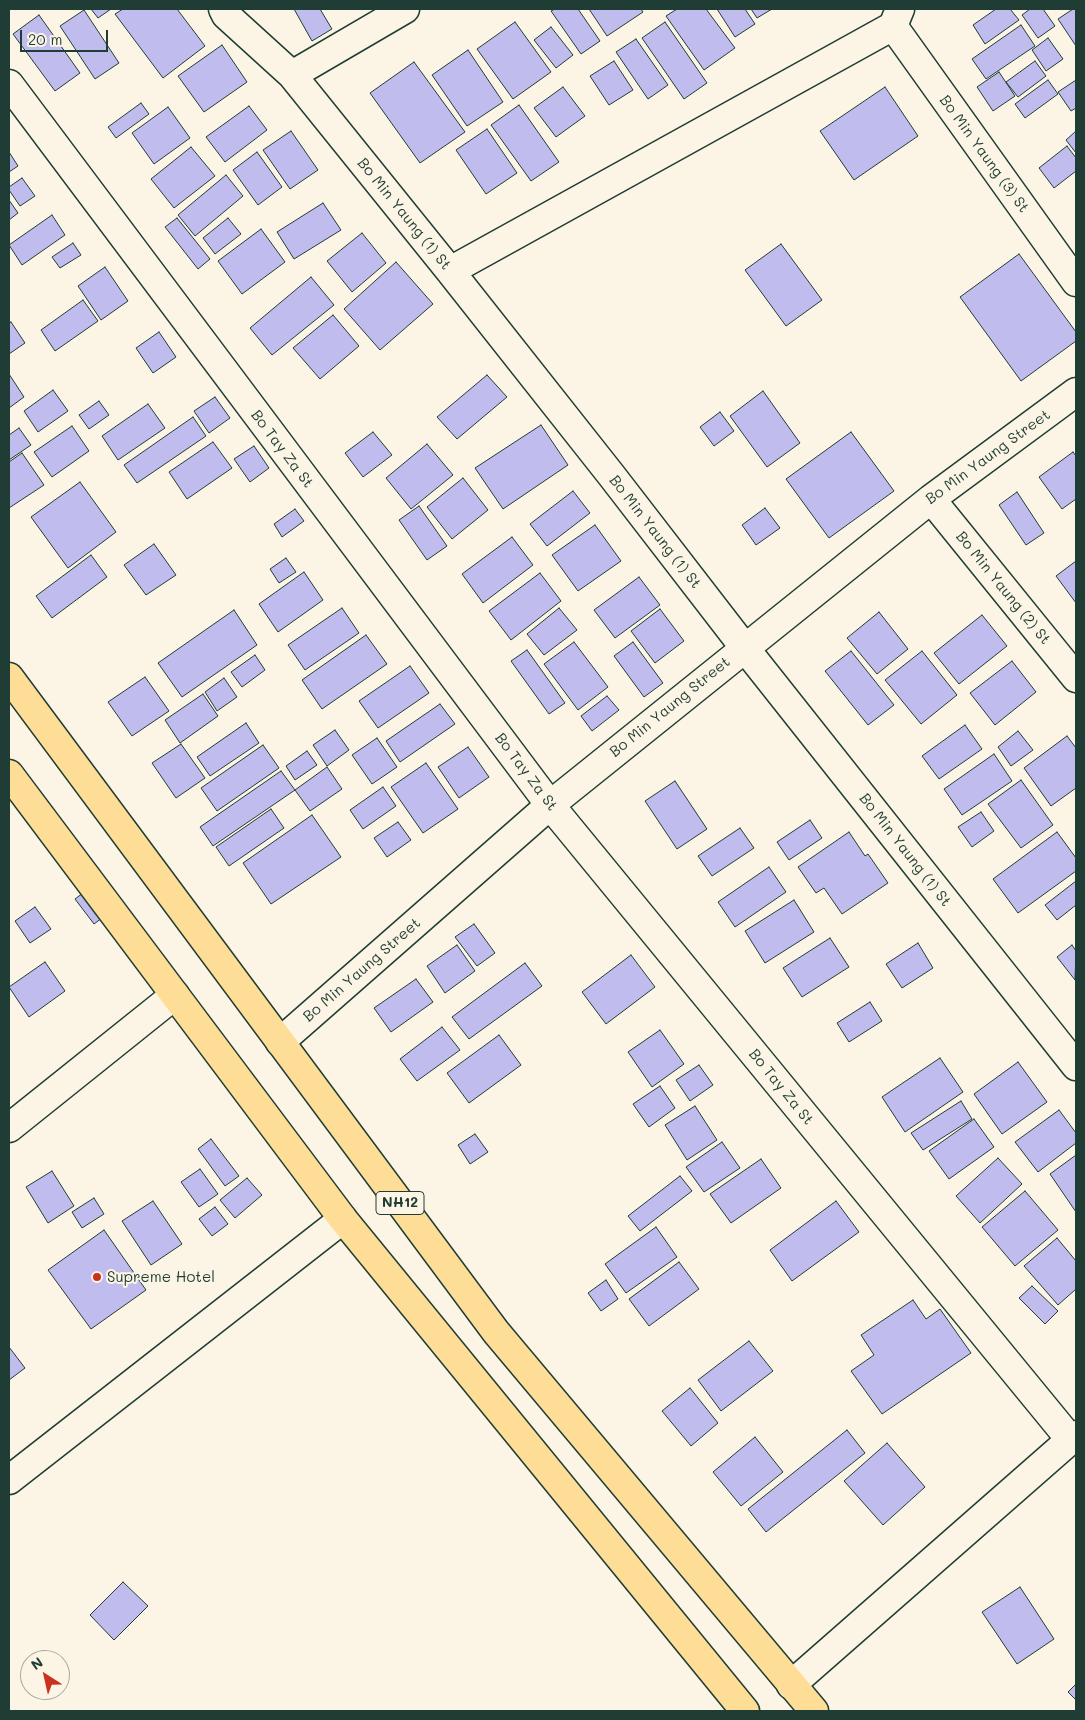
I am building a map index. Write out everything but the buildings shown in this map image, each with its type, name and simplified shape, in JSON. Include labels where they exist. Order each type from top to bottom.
[{"type":"highway","name":"NH12","points":[[9,677],[496,1332],[814,1711]]},
{"type":"highway","points":[[9,774],[343,1219],[745,1711]]},
{"type":"street","name":"Bo Min Yaung (1) St","points":[[223,9],[226,15],[292,75],[450,270],[744,647],[1076,1066]]},
{"type":"street","points":[[292,75],[405,9]]},
{"type":"street","points":[[450,270],[896,17]]},
{"type":"street","name":"Bo Min Yaung (3) St","points":[[896,17],[1076,282]]},
{"type":"street","name":"Bo Tay Za St","points":[[9,84],[550,805],[1073,1437]]},
{"type":"street","name":"Bo Min Yaung Street","points":[[280,1042],[550,805],[930,498],[1076,392]]},
{"type":"street","name":"Bo Min Yaung (2) St","points":[[930,498],[1076,678]]},
{"type":"street","points":[[9,1128],[175,996]]},
{"type":"street","points":[[9,1480],[343,1219]]},
{"type":"street","points":[[792,1685],[1073,1437]]},
{"type":"place","name":"Supreme Hotel","points":[[97,1277]]}]
